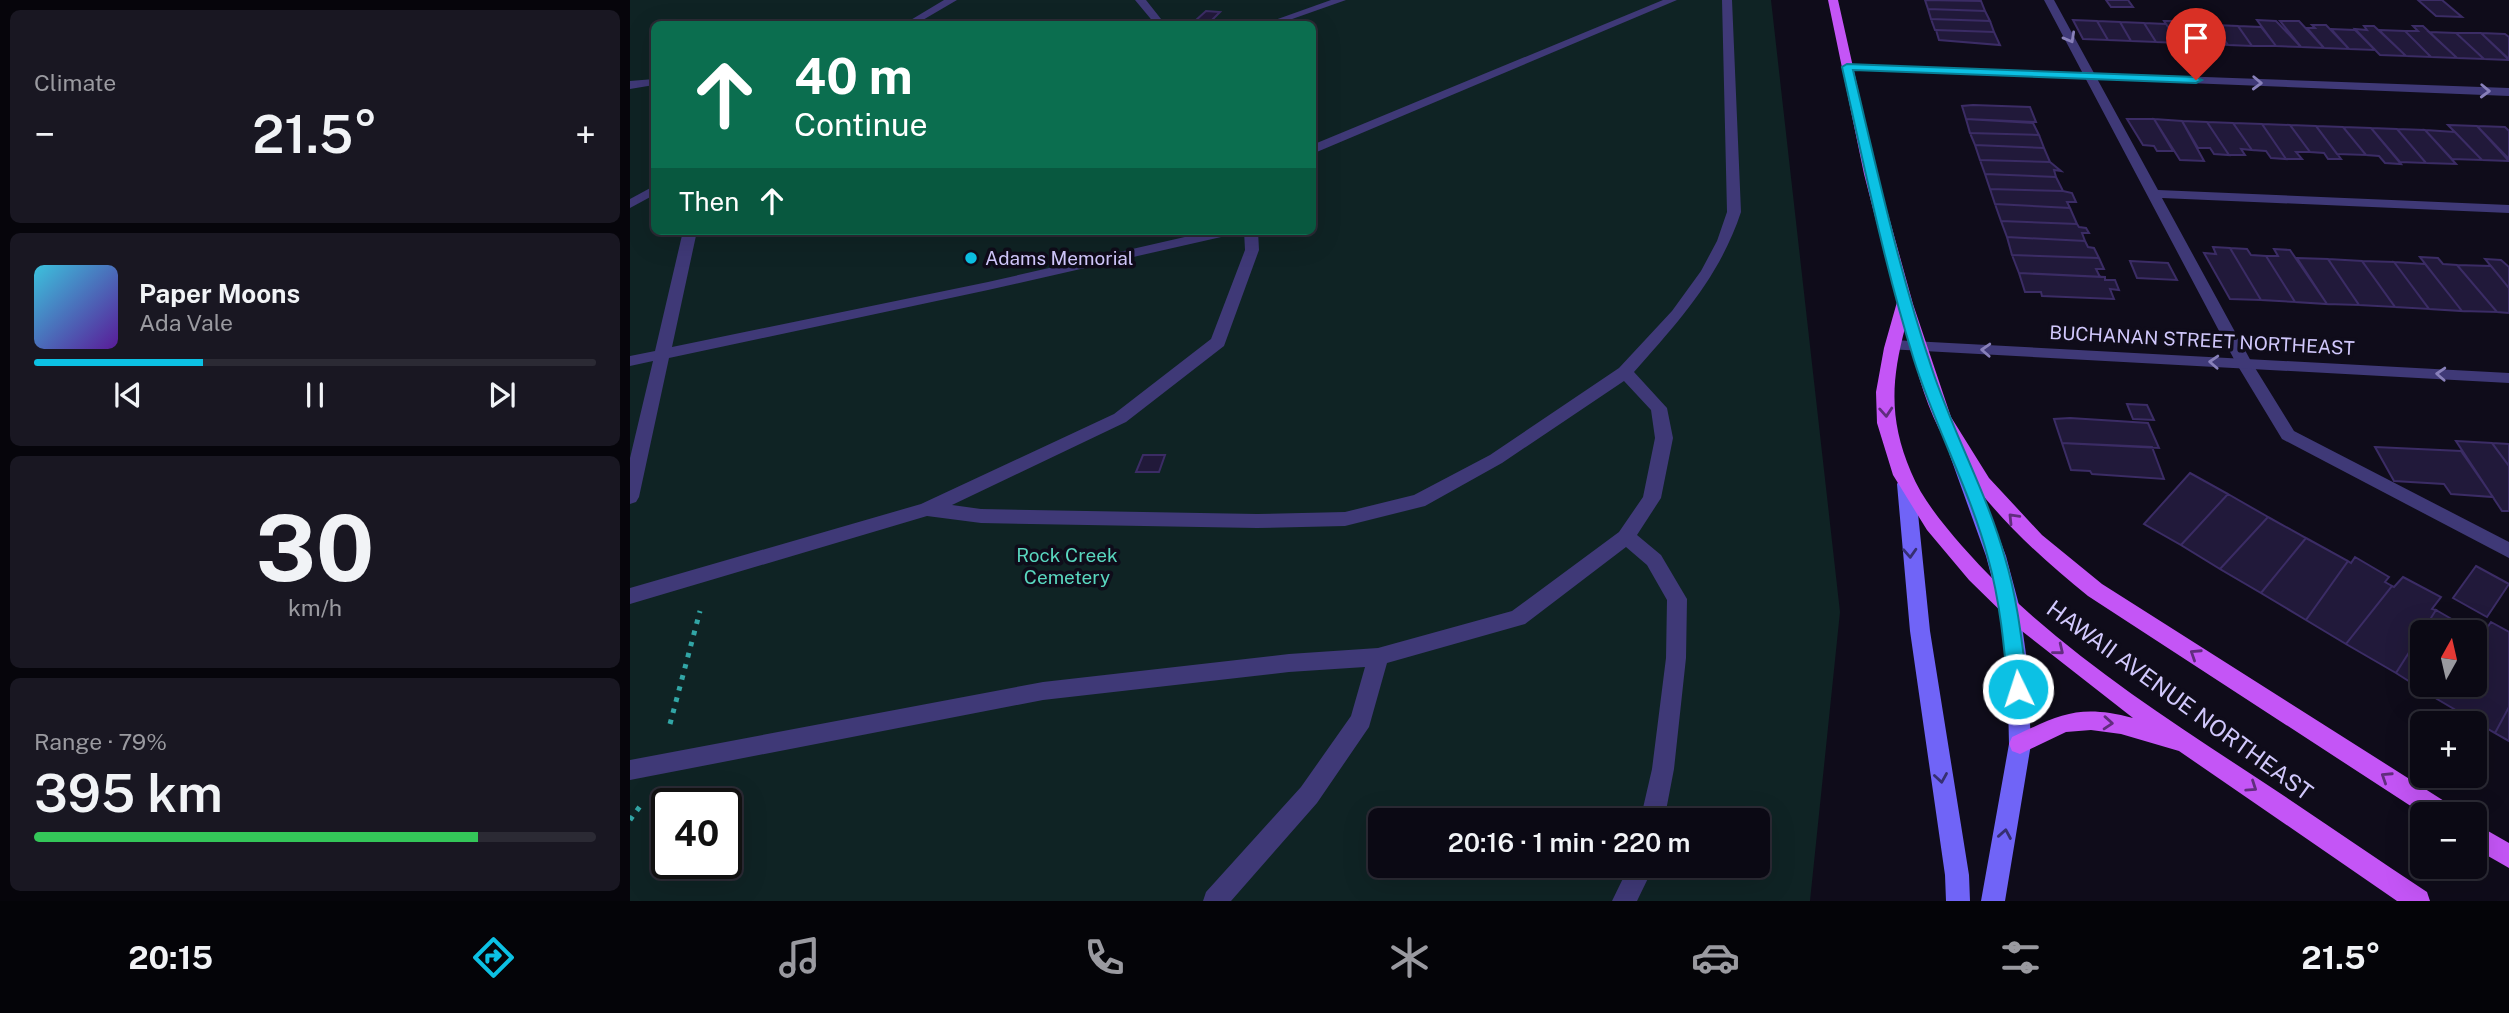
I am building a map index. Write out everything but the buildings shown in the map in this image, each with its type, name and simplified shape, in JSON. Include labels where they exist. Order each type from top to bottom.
[{"type":"main road","name":"HAWAII AVENUE NORTHEAST","points":[[1833,0],[1903,304],[1936,403],[1953,439],[2005,510],[2067,569],[2426,802]]},
{"type":"main road","name":"HAWAII AVENUE NORTHEAST","points":[[1903,304],[1884,378],[1886,425],[1906,484],[1950,548],[2056,648],[2196,749],[2418,901]]},
{"type":"main road","points":[[2020,744],[2067,722],[2116,722],[2196,749]]},
{"type":"main road","points":[[2487,842],[2509,856]]},
{"type":"street","points":[[914,21],[953,0]]},
{"type":"street","points":[[1140,0],[1158,21]]},
{"type":"street","points":[[1278,21],[1341,0]]},
{"type":"street","points":[[1316,148],[1672,0]]},
{"type":"street","points":[[927,509],[995,516],[1257,521],[1345,519],[1419,501],[1496,460],[1625,372],[1677,314],[1708,272],[1734,212],[1727,0]]},
{"type":"street","points":[[2049,0],[2244,363],[2288,435],[2509,551]]},
{"type":"street","points":[[1847,67],[2509,92]]},
{"type":"street","points":[[630,85],[651,82]]},
{"type":"street","points":[[630,204],[651,192]]},
{"type":"street","points":[[2153,194],[2509,209]]},
{"type":"street","points":[[630,204],[651,197]]},
{"type":"street","points":[[630,497],[689,235]]},
{"type":"street","points":[[630,361],[988,286],[1212,235]]},
{"type":"street","points":[[630,596],[927,509],[1120,418],[1218,342],[1252,250],[1251,235]]},
{"type":"street","name":"BUCHANAN STREET NORTHEAST","points":[[1893,345],[2509,378]]},
{"type":"street","points":[[630,770],[1043,691],[1289,663],[1378,657],[1518,618],[1626,537],[1652,498],[1664,438],[1659,408],[1625,372]]},
{"type":"street","points":[[1953,439],[1996,556],[2008,605],[2017,661],[2020,744],[1993,901]]},
{"type":"street","points":[[1906,484],[1911,569],[1957,875],[1958,901]]},
{"type":"street","points":[[1626,537],[1654,560],[1677,600],[1676,658],[1664,769],[1655,808]]},
{"type":"street","points":[[1215,901],[1309,796],[1361,720],[1378,657]]},
{"type":"street","points":[[1624,901],[1636,878]]},
{"type":"path","points":[[630,820],[641,806],[659,764],[710,573]]},
{"type":"green space","name":"Rock Creek Cemetery","points":[[630,0],[1771,0],[1840,612],[1810,901],[630,901]]},
{"type":"place","name":"Adams Memorial","points":[[971,258]]},
{"type":"route","points":[[2018,689],[2017,661],[2008,605],[1996,556],[1953,439],[1936,403],[1903,304],[1847,67],[2196,80]]}]
